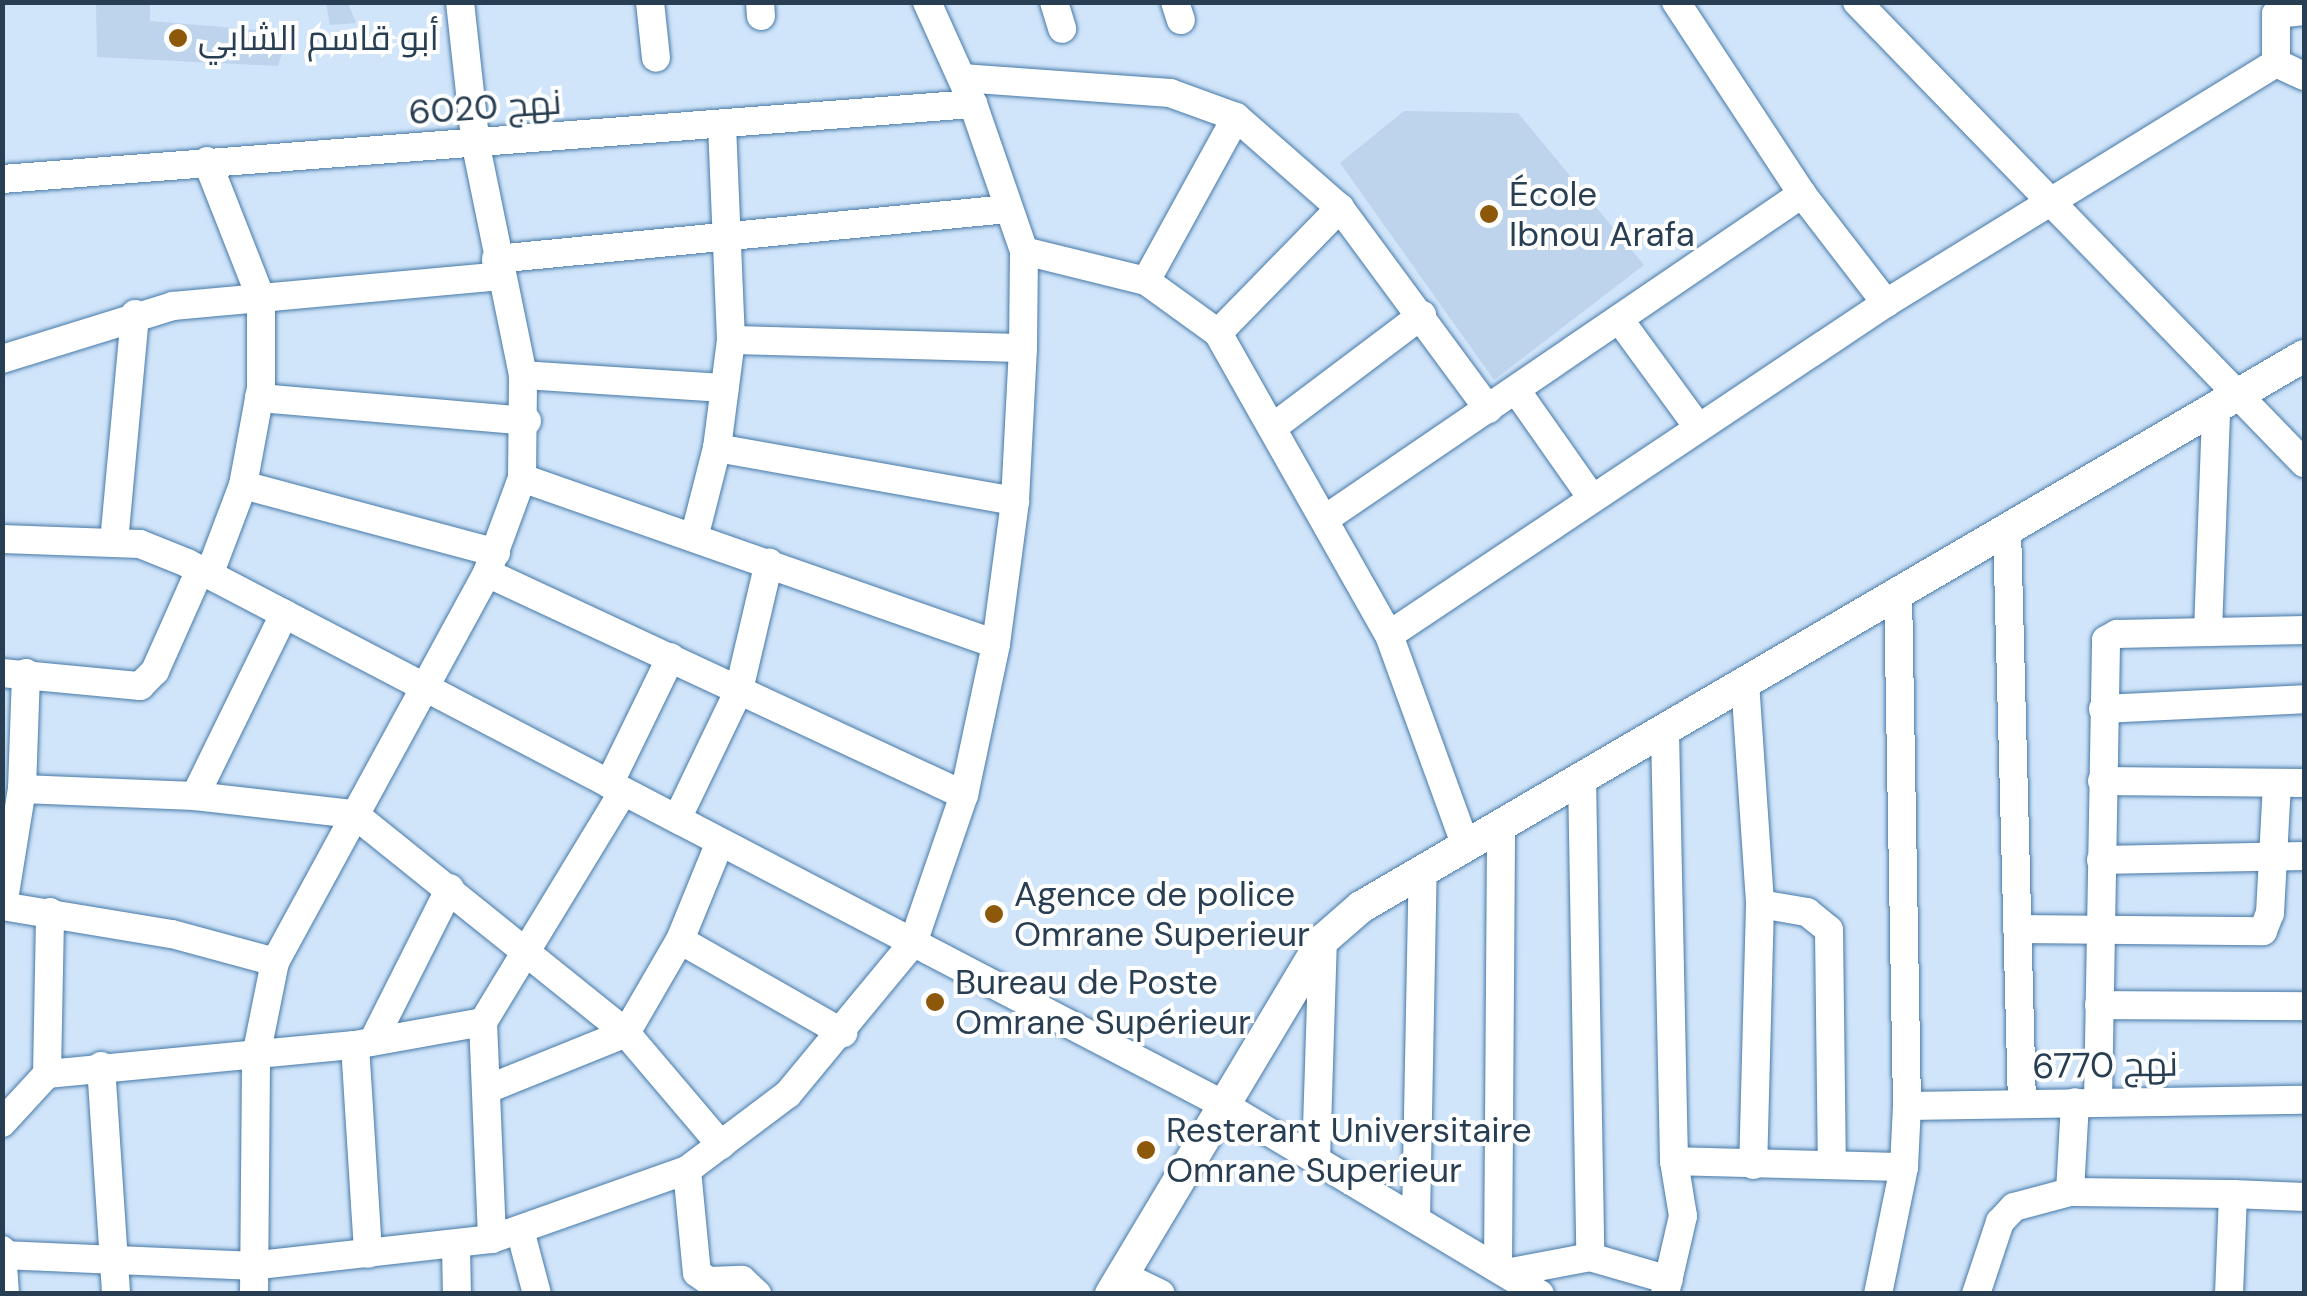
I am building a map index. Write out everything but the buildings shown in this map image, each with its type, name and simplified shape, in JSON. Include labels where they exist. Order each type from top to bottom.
[{"type":"street","points":[[252,1280],[256,1056],[275,962],[421,686],[492,563],[522,478],[527,421],[522,375],[476,147],[460,2]]},
{"type":"street","points":[[650,2],[656,58]]},
{"type":"street","points":[[6,1294],[3,1253],[114,1260],[252,1280],[368,1254],[456,1248],[492,1239],[687,1170],[788,1094],[843,1033],[913,943],[964,795],[996,644],[1015,501],[1023,348],[1024,250],[968,91],[926,2]]},
{"type":"street","points":[[1676,2],[1802,194],[1886,303]]},
{"type":"street","points":[[1857,2],[2047,204],[2226,403],[2304,463]]},
{"type":"street","points":[[2276,63],[2273,8],[2304,11]]},
{"type":"street","points":[[1390,635],[1886,303],[2276,63]]},
{"type":"street","points":[[2276,63],[2304,76]]},
{"type":"street","name":"نهج 6020","points":[[2,179],[207,161],[476,147],[722,124],[968,91],[1170,93],[1236,116]]},
{"type":"street","points":[[1146,280],[1236,116],[1340,208],[1488,409]]},
{"type":"street","points":[[695,534],[717,448],[730,340],[722,124]]},
{"type":"street","points":[[207,161],[262,298],[259,398],[243,485],[205,573],[148,682],[14,673],[22,789],[3,906],[172,934],[275,962]]},
{"type":"street","points":[[1328,517],[1802,194]]},
{"type":"street","points":[[1218,333],[1340,208]]},
{"type":"street","points":[[2,359],[135,314],[724,235],[1008,209]]},
{"type":"street","points":[[1024,250],[1146,280],[1218,333],[1276,425],[1390,635],[1465,844]]},
{"type":"street","points":[[114,542],[135,314]]},
{"type":"street","points":[[1276,425],[1422,315]]},
{"type":"street","points":[[1620,319],[1698,427]]},
{"type":"street","points":[[730,340],[1023,348]]},
{"type":"street","points":[[1161,1294],[1117,1284],[1323,940],[1465,844],[1502,826],[2304,356]]},
{"type":"street","points":[[522,375],[725,388]]},
{"type":"street","points":[[1516,390],[1592,498]]},
{"type":"street","points":[[259,398],[527,421]]},
{"type":"street","points":[[2208,632],[2226,403]]},
{"type":"street","points":[[717,448],[1015,501]]},
{"type":"street","points":[[522,478],[695,534],[996,644]]},
{"type":"street","points":[[243,485],[492,563],[671,657],[964,795]]},
{"type":"street","points":[[2007,528],[2022,1104]]},
{"type":"street","points":[[2,540],[140,544],[205,573],[1224,1105],[1540,1294]]},
{"type":"street","points":[[677,820],[739,690],[769,562]]},
{"type":"street","points":[[1878,1294],[1904,1168],[1907,1106],[1898,591]]},
{"type":"street","points":[[196,796],[284,614]]},
{"type":"street","points":[[2070,1192],[2099,1005],[2104,647],[2110,636],[2304,630]]},
{"type":"street","points":[[492,1239],[490,1088],[484,1022],[530,953],[616,788],[671,657]]},
{"type":"street","points":[[1745,682],[1760,904],[1753,1165]]},
{"type":"street","points":[[2103,709],[2304,700]]},
{"type":"street","points":[[1502,1270],[1590,1257],[1667,1287],[1683,1216],[1674,1161],[1665,729]]},
{"type":"street","points":[[1582,776],[1590,1257]]},
{"type":"street","points":[[2017,929],[2262,931],[2270,913],[2273,856],[2291,784],[2102,781]]},
{"type":"street","points":[[22,789],[196,796],[354,814],[626,1032],[720,1144]]},
{"type":"street","points":[[1502,826],[1502,1270]]},
{"type":"street","points":[[490,1088],[626,1032],[680,940],[720,842]]},
{"type":"street","points":[[2101,860],[2304,856]]},
{"type":"street","points":[[1416,1219],[1423,870]]},
{"type":"street","points":[[368,1254],[364,1043],[450,888]]},
{"type":"street","points":[[1760,904],[1808,912],[1829,930],[1832,1164]]},
{"type":"street","points":[[47,1074],[50,912]]},
{"type":"street","points":[[680,940],[843,1033]]},
{"type":"street","points":[[1316,1160],[1323,940]]},
{"type":"street","points":[[2099,1005],[2304,1006]]},
{"type":"street","points":[[2,1122],[47,1074],[101,1066],[256,1056],[364,1043],[484,1022]]},
{"type":"street","points":[[101,1066],[116,1294]]},
{"type":"street","name":"نهج 6770","points":[[1907,1106],[2304,1100]]},
{"type":"street","points":[[1674,1161],[1904,1168]]},
{"type":"street","points":[[687,1170],[697,1273],[709,1281],[742,1280],[757,1294]]},
{"type":"street","points":[[1976,1294],[2007,1215],[2041,1196],[2070,1192],[2304,1196]]},
{"type":"street","points":[[2229,1294],[2233,1194]]},
{"type":"street","points":[[520,1230],[537,1294]]},
{"type":"street","points":[[456,1248],[457,1294]]},
{"type":"shaded area","name":"أبو قاسم الشابي","points":[[96,2],[150,3],[150,21],[260,30],[262,45],[284,47],[278,66],[97,57]]},
{"type":"shaded area","points":[[326,3],[348,3],[356,23],[330,25]]},
{"type":"shaded area","name":"École Ibnou Arafa","points":[[1404,111],[1518,113],[1644,265],[1494,380],[1340,163]]},
{"type":"place","name":"أبو قاسم الشابي","points":[[178,38]]},
{"type":"place","name":"École Ibnou Arafa","points":[[1489,214]]},
{"type":"place","name":"Agence de police Omrane Superieur","points":[[994,914]]},
{"type":"place","name":"Bureau de Poste Omrane Supérieur","points":[[935,1002]]},
{"type":"place","name":"Resterant Universitaire Omrane Superieur","points":[[1146,1150]]}]
